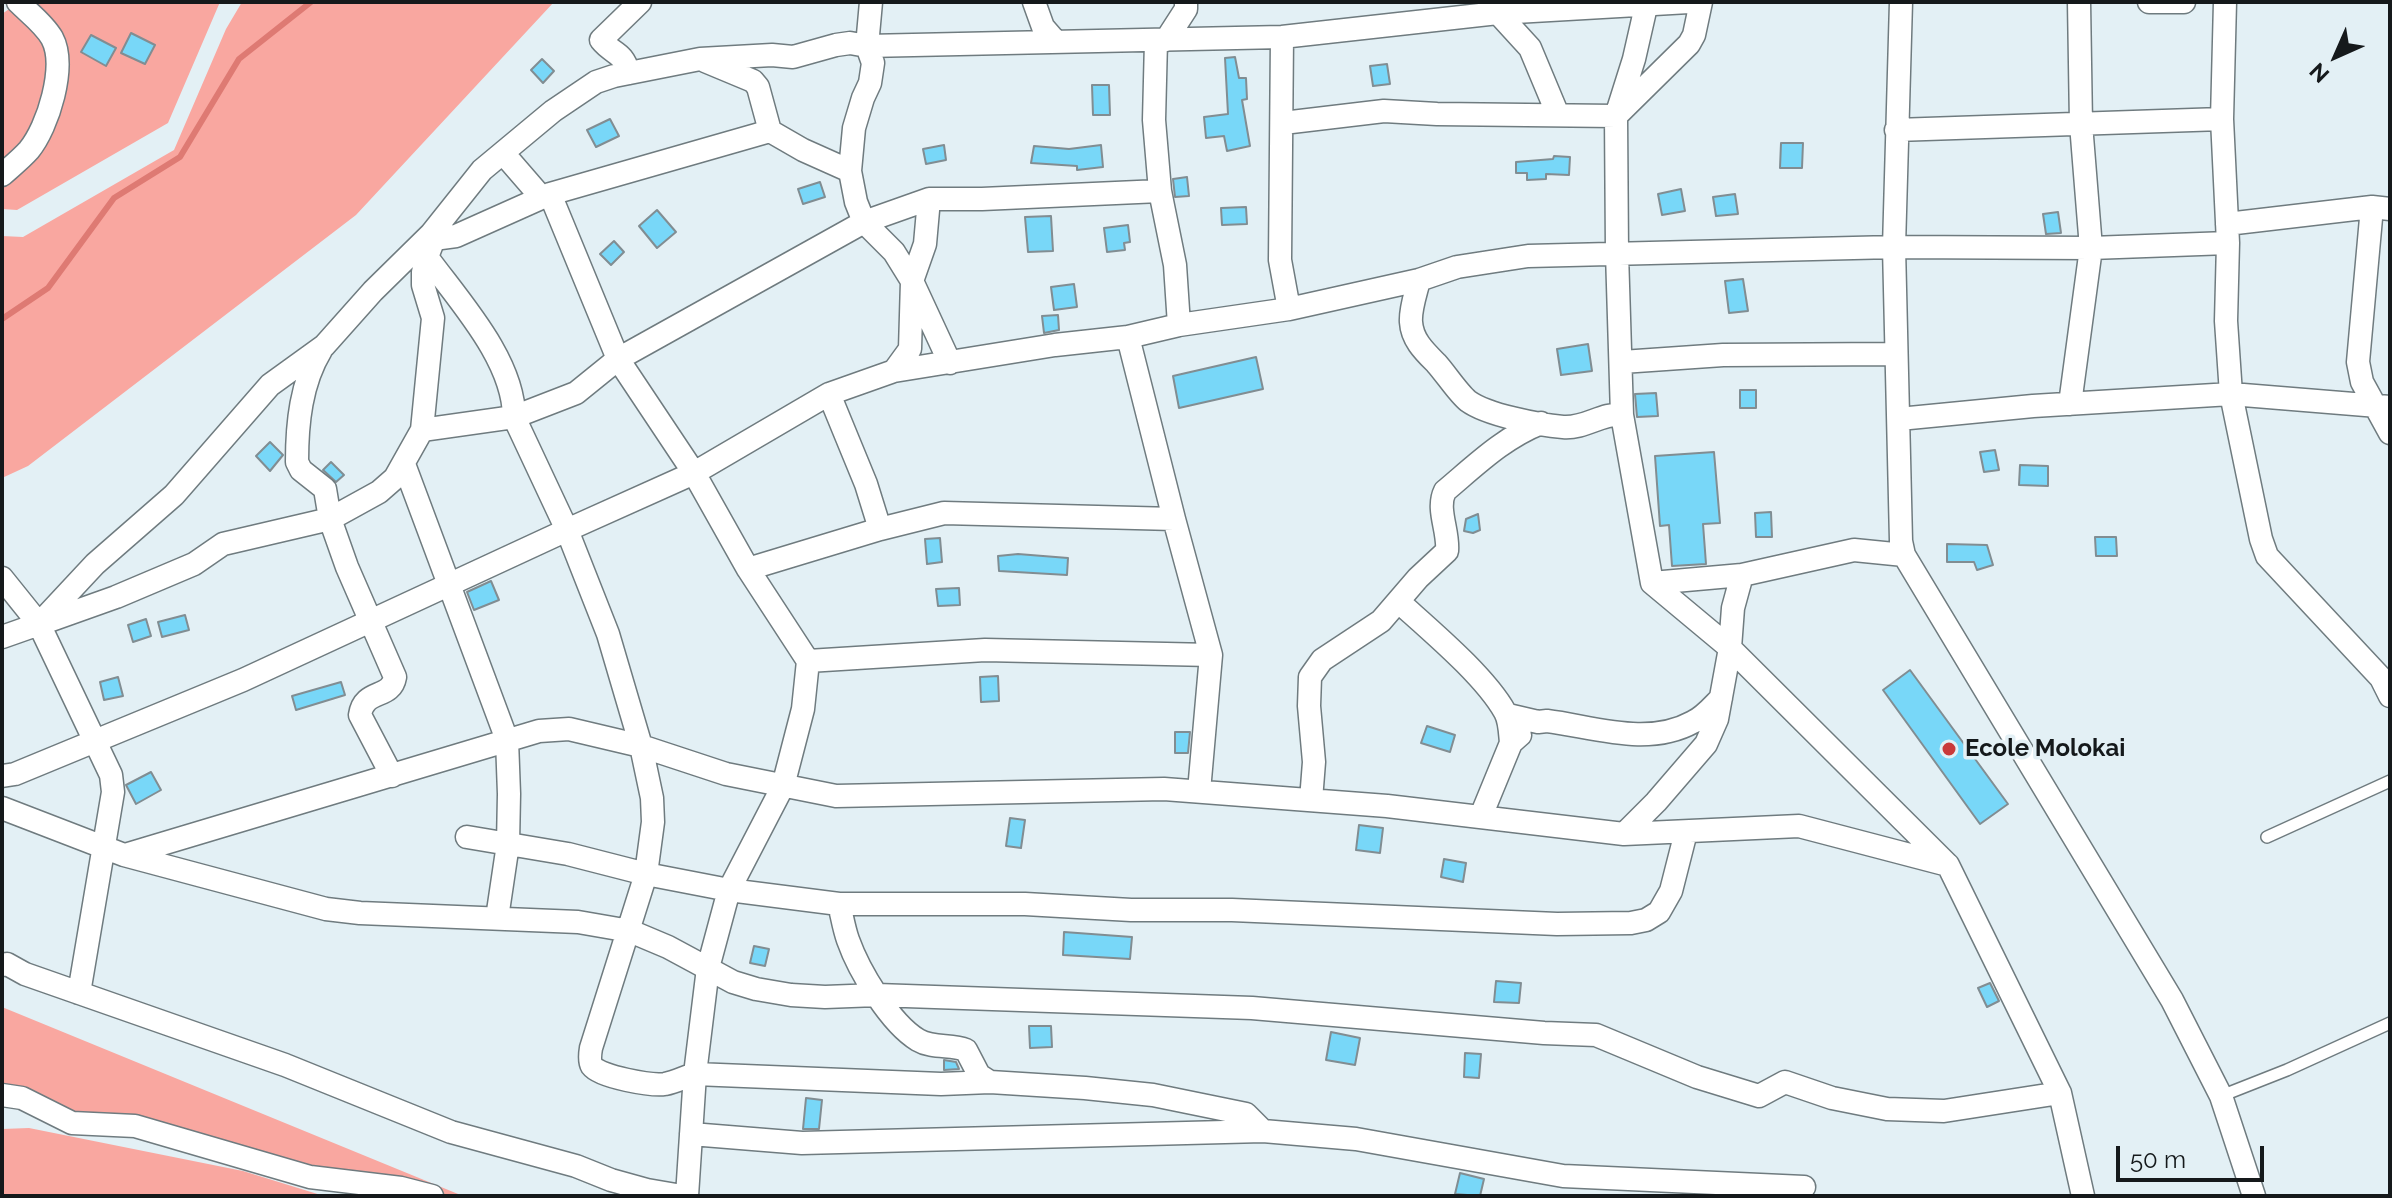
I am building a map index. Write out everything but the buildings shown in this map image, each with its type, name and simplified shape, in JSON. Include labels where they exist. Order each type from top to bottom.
[{"type":"street","points":[[2,11],[16,2],[53,40],[58,63],[54,94],[41,128],[31,148],[2,175]]},
{"type":"street","points":[[629,73],[622,56],[601,40],[640,2]]},
{"type":"street","points":[[871,2],[867,46],[873,63],[870,83],[854,128],[850,171],[856,202],[864,222],[894,252],[912,281],[950,363]]},
{"type":"street","points":[[1034,2],[1043,27],[1056,42]]},
{"type":"street","points":[[1179,325],[1175,265],[1160,191],[1154,120],[1161,40],[1186,9],[1186,2]]},
{"type":"street","points":[[392,776],[360,715],[365,699],[390,689],[395,677],[347,567],[330,519],[325,489],[301,470],[297,462],[303,394],[310,369],[324,346],[373,291],[431,234],[482,170],[553,111],[596,82],[700,59],[772,55],[793,57],[850,43],[867,46],[1282,37],[1498,13],[1689,2]]},
{"type":"street","points":[[1283,123],[1384,111],[1616,116],[1689,44],[1701,2]]},
{"type":"street","points":[[1901,2],[1894,247],[1901,541],[1904,555],[2172,1000],[2221,1096],[2247,1194]]},
{"type":"street","points":[[2070,404],[2091,248],[2081,124],[2079,2]]},
{"type":"street","points":[[2149,2],[2184,2]]},
{"type":"street","points":[[2225,2],[2222,119],[2227,233],[2226,321],[2231,394],[2261,539],[2267,556],[2381,678],[2390,696]]},
{"type":"street","points":[[1647,4],[1616,116],[1617,253],[1622,415],[1652,583],[1730,648],[1948,865],[2060,1093],[2083,1196]]},
{"type":"street","points":[[1498,13],[1530,48],[1558,115]]},
{"type":"street","points":[[1282,37],[1280,260],[1289,309]]},
{"type":"street","points":[[700,59],[753,81],[758,87],[770,131],[850,171]]},
{"type":"street","points":[[1896,130],[2222,119]]},
{"type":"street","points":[[431,234],[441,238],[456,236],[546,196],[770,131]]},
{"type":"street","points":[[4,964],[285,1065],[451,1132],[576,1166],[635,1187],[684,1196],[708,968],[729,890],[783,786],[803,709],[808,661],[748,569],[694,473],[618,359],[546,196],[503,153]]},
{"type":"street","points":[[422,430],[514,417],[576,393],[618,359],[864,222],[929,199],[1160,191]]},
{"type":"street","points":[[894,371],[910,349],[912,281],[925,244],[929,199]]},
{"type":"street","points":[[2,776],[15,774],[243,680],[694,473],[829,394],[894,371],[1055,345],[1128,337],[1179,325],[1289,309],[1419,280],[1457,267],[1528,256],[1894,247],[2091,248],[2227,233],[2381,208],[2358,362],[2362,382],[2382,406],[2390,433]]},
{"type":"street","points":[[2,637],[116,597],[194,564],[223,544],[330,519],[379,492],[395,478],[422,430],[433,318],[423,285],[423,272],[432,244],[431,234]]},
{"type":"street","points":[[427,257],[475,321],[497,358],[514,401],[514,417],[567,530],[608,634],[641,746],[652,798],[653,822],[646,874],[591,1048],[593,1067],[624,1079],[663,1085],[695,1074],[941,1084],[990,1082],[1085,1088],[1153,1095],[1246,1114],[1263,1131]]},
{"type":"street","points":[[1419,280],[1410,322],[1416,341],[1449,376],[1465,399],[1502,415],[1565,427],[1622,415]]},
{"type":"street","points":[[1128,337],[1211,655],[1199,791]]},
{"type":"street","points":[[39,624],[95,564],[174,495],[270,385],[324,346]]},
{"type":"street","points":[[1622,362],[1723,355],[1896,354]]},
{"type":"street","points":[[829,394],[866,484],[880,529]]},
{"type":"street","points":[[1899,419],[2231,394],[2382,406]]},
{"type":"street","points":[[1311,800],[1314,762],[1310,677],[1322,660],[1370,630],[1447,551],[1441,506],[1445,491],[1497,447],[1520,431],[1541,423]]},
{"type":"street","points":[[404,464],[507,740],[508,844],[497,918]]},
{"type":"street","points":[[748,569],[944,513],[1174,519]]},
{"type":"street","points":[[1652,583],[1742,575],[1854,550],[1904,555]]},
{"type":"street","points":[[1624,834],[1706,744],[1717,719],[1730,648],[1733,608],[1742,575]]},
{"type":"street","points":[[2,578],[39,624],[111,775],[79,993]]},
{"type":"street","points":[[1399,602],[1493,694],[1508,715],[1511,743]]},
{"type":"street","points":[[808,661],[985,650],[1211,655]]},
{"type":"street","points":[[1508,715],[1622,733],[1664,733],[1695,721],[1721,698]]},
{"type":"street","points":[[1481,816],[1511,743],[1526,728],[1538,722]]},
{"type":"street","points":[[124,855],[556,728],[641,746],[699,767],[821,794],[853,796],[1164,789],[1481,816],[1624,834],[1799,826],[1948,865]]},
{"type":"street","points":[[2,808],[124,855],[345,912],[578,922],[630,931],[668,947],[733,982],[791,995],[877,995],[1252,1008],[1596,1035],[1697,1077],[1759,1096],[1785,1082],[1832,1098],[1887,1109],[1944,1111],[2060,1093]]},
{"type":"street","points":[[467,837],[568,854],[646,874],[729,890],[839,904],[1025,904],[1501,923],[1631,923],[1646,920],[1659,912],[1671,891],[1686,832]]},
{"type":"street","points":[[839,904],[848,941],[877,995],[899,1024],[932,1046],[966,1050],[979,1075],[990,1082]]},
{"type":"street","points":[[2,1095],[22,1098],[72,1123],[135,1126],[310,1177],[401,1188],[432,1196]]},
{"type":"street","points":[[691,1134],[802,1143],[1263,1131],[1356,1139],[1563,1176],[1804,1187]]},
{"type":"lane","points":[[2267,837],[2390,781]]},
{"type":"lane","points":[[2221,1096],[2390,1023]]},
{"type":"shaded area","points":[[19,2],[220,2],[168,123],[17,210],[2,209],[2,14]]},
{"type":"shaded area","points":[[242,2],[554,2],[356,215],[28,466],[2,478],[2,236],[23,237],[174,150],[226,29]]},
{"type":"shaded area","points":[[2,1007],[463,1196],[404,1196],[237,1144],[23,1101],[2,1102]]},
{"type":"shaded area","points":[[29,1128],[243,1171],[324,1196],[2,1196],[2,1129]]},
{"type":"waterway","points":[[2,319],[48,288],[114,198],[180,157],[239,59],[311,2]]},
{"type":"place","name":"Ecole Molokai","points":[[1949,749]]}]
